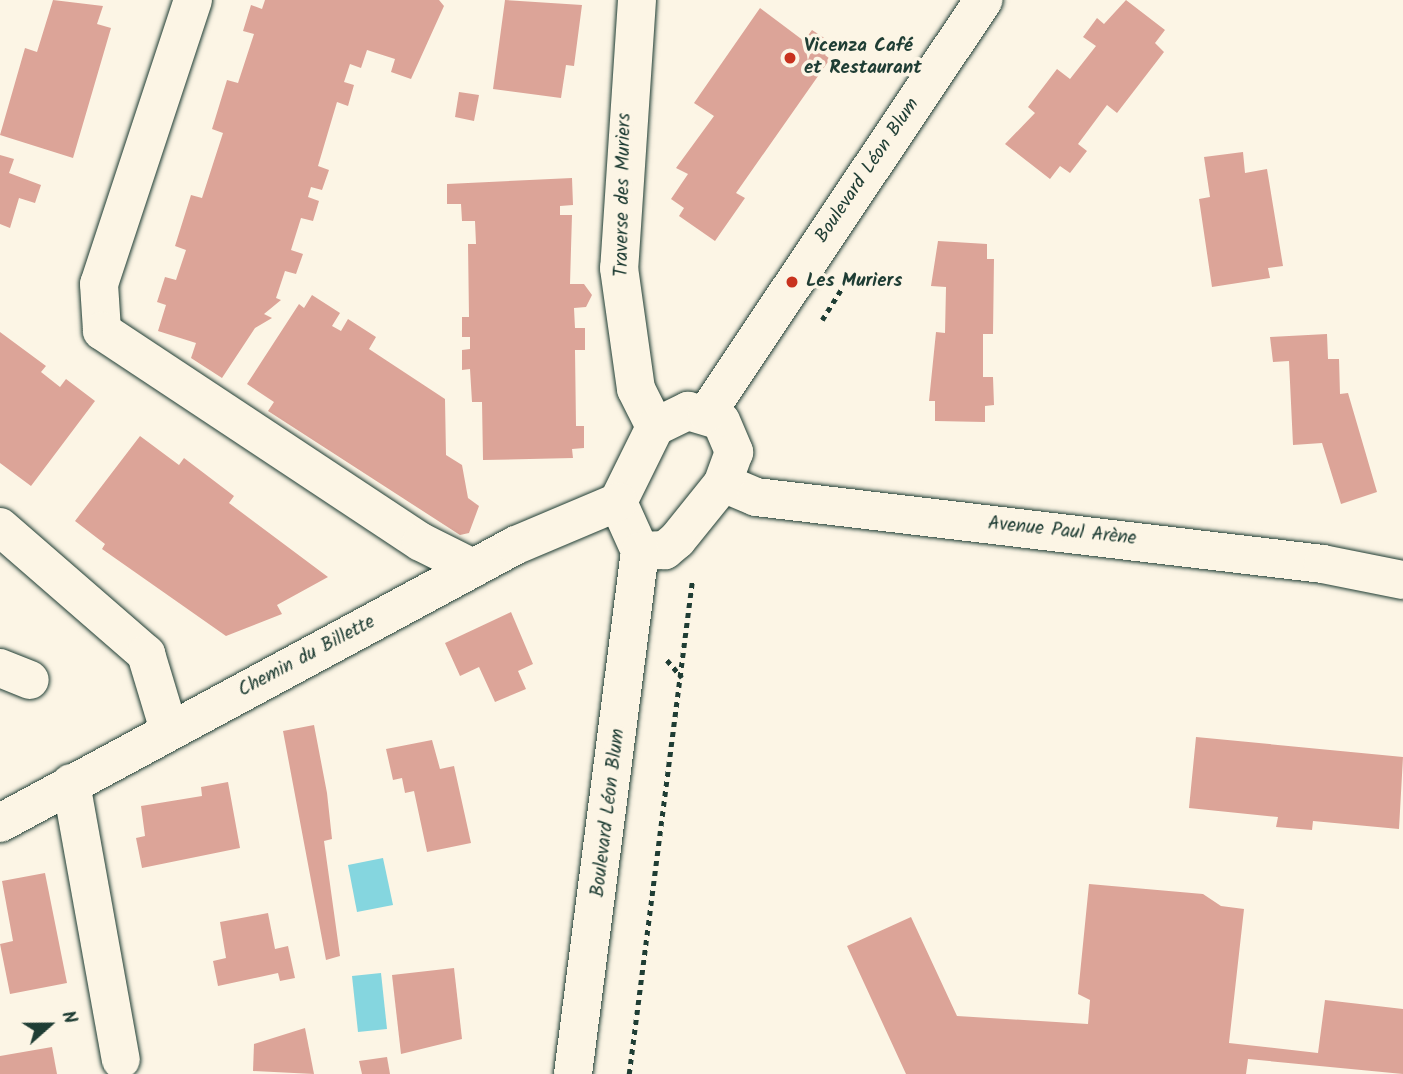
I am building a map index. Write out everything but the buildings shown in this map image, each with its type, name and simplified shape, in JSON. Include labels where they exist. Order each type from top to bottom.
[{"type":"street","points":[[193,0],[99,284],[102,331],[421,542],[473,568]]},
{"type":"street","name":"Traverse des Muriers","points":[[637,0],[619,268],[636,389],[655,427]]},
{"type":"street","name":"Boulevard Léon Blum","points":[[708,413],[983,0]]},
{"type":"street","points":[[708,413],[731,436],[734,452],[723,483],[665,550],[640,551],[618,502],[655,427],[672,415],[708,413]]},
{"type":"street","name":"Avenue Paul Arène","points":[[723,483],[756,496],[1323,564],[1403,580]]},
{"type":"street","name":"Chemin du Billette","points":[[0,823],[473,568],[618,502]]},
{"type":"street","points":[[0,527],[146,654],[169,730]]},
{"type":"street","name":"Boulevard Léon Blum","points":[[573,1074],[640,551]]},
{"type":"street","points":[[71,783],[121,1060]]},
{"type":"path","points":[[629,1074],[683,677],[692,587],[689,525]]},
{"type":"water","points":[[383,858],[393,905],[357,912],[348,865]]},
{"type":"water","points":[[381,973],[387,1029],[358,1032],[352,976]]},
{"type":"place","name":"Vicenza Café et Restaurant","points":[[790,58]]},
{"type":"place","name":"Les Muriers","points":[[792,282]]}]
